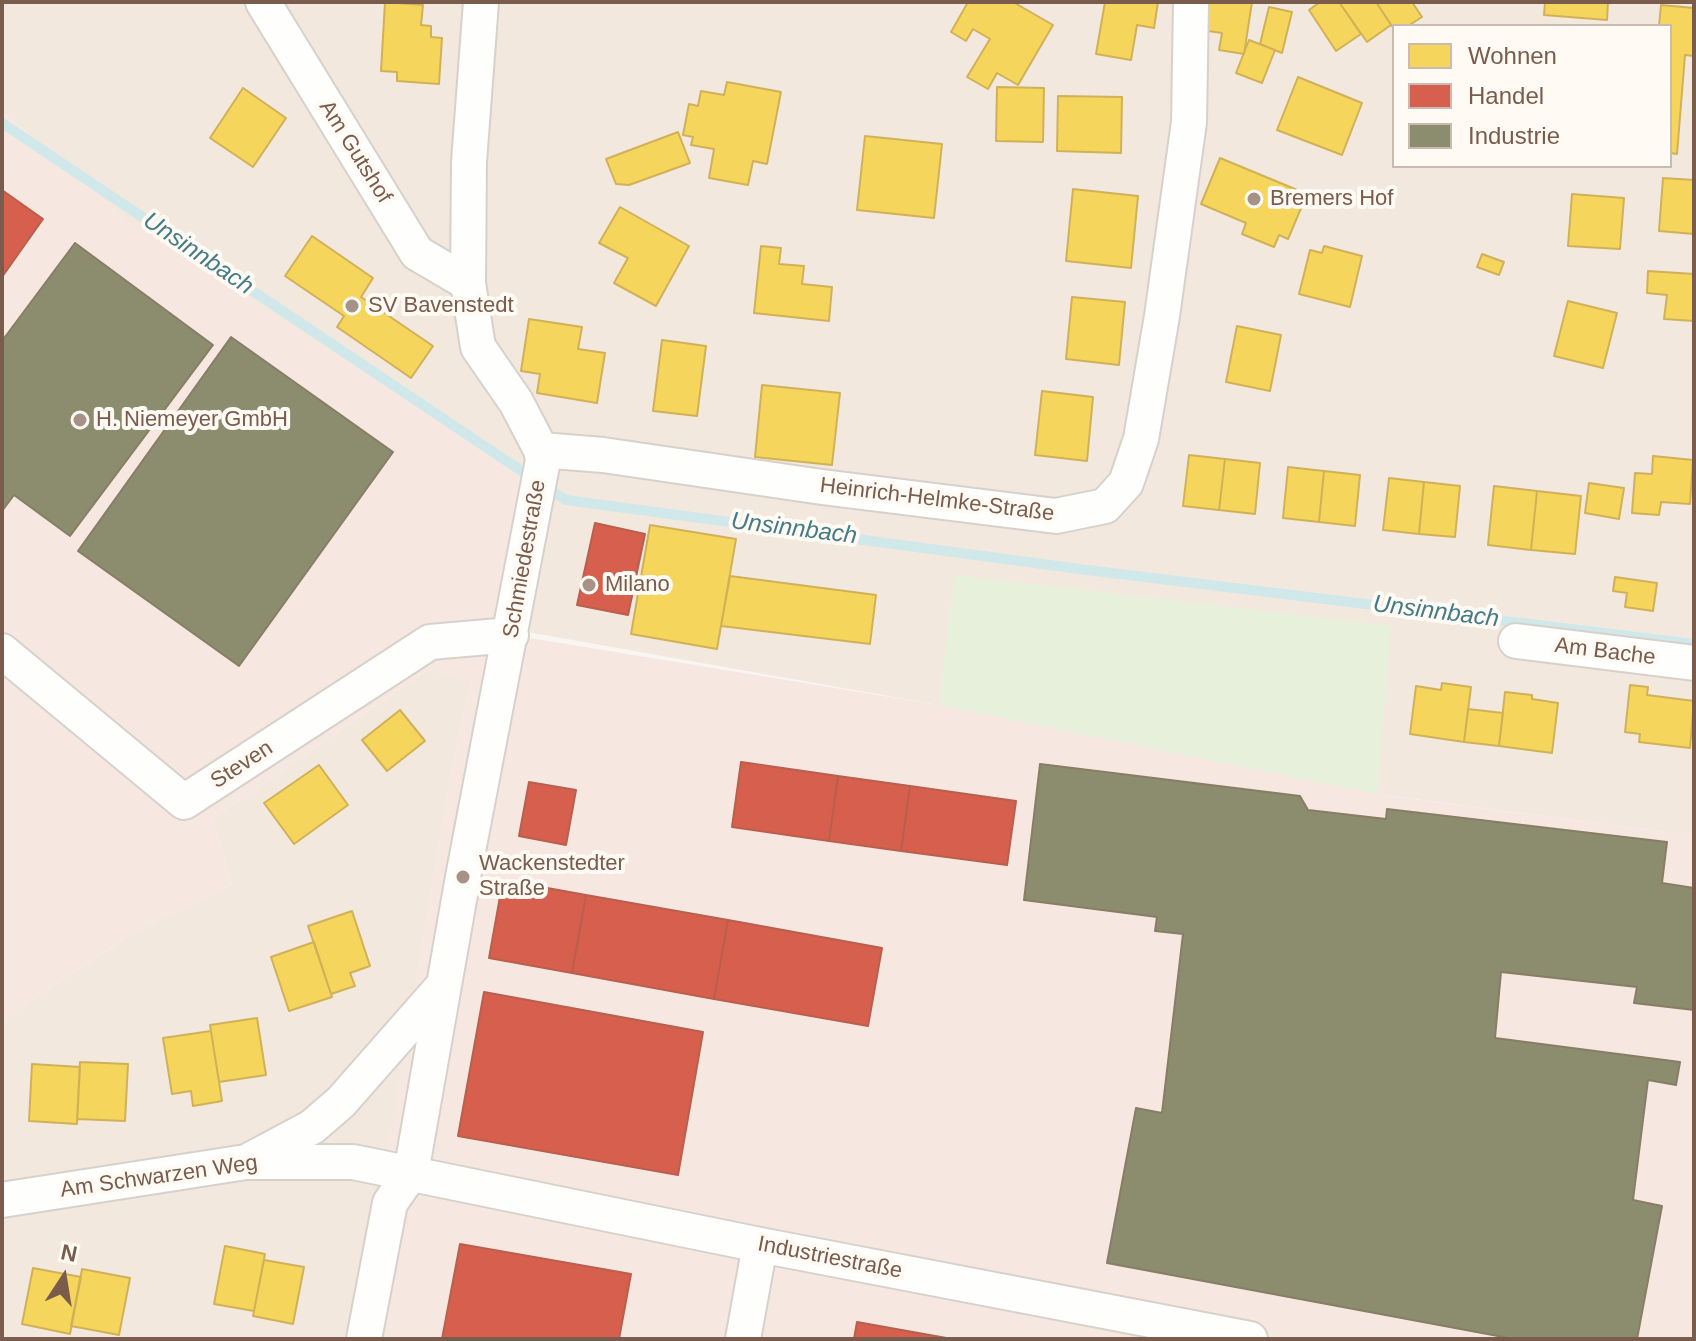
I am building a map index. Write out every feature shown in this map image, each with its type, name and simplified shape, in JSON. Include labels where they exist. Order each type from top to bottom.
[{"type":"street","name":"Am Gutshof","points":[[263,2],[417,253],[468,283]]},
{"type":"street","name":"Schmiedestraße","points":[[411,1173],[443,986],[537,496],[542,455],[516,402],[478,347],[468,283],[469,162],[481,2]]},
{"type":"street","name":"Heinrich-Helmke-Straße","points":[[542,455],[603,455],[822,487],[1056,516],[1105,506],[1126,483],[1141,439],[1160,332],[1189,122],[1191,2]]},
{"type":"street","name":"Steven","points":[[2,651],[184,802],[430,642],[511,635]]},
{"type":"street","name":"Am Bache","points":[[1516,641],[1694,663]]},
{"type":"street","points":[[246,1162],[312,1127],[341,1102],[443,986]]},
{"type":"street","name":"Am Schwarzen Weg","points":[[2,1200],[246,1162],[353,1162],[411,1173]]},
{"type":"street","points":[[364,1339],[390,1203],[411,1173]]},
{"type":"street","name":"Industriestraße","points":[[411,1173],[760,1245],[1250,1339]]},
{"type":"street","points":[[743,1339],[760,1245]]},
{"type":"shaded area","points":[[2,2],[1694,2],[1694,836],[1377,794],[939,705],[488,625],[123,218],[2,112]]},
{"type":"shaded area","points":[[2,112],[123,218],[527,476],[511,635],[939,705],[1390,796],[1694,836],[1694,1339],[356,1339],[450,779],[471,680],[427,670],[212,819],[232,884],[146,925],[2,1019]]},
{"type":"shaded area","points":[[427,670],[471,680],[450,779],[357,1339],[2,1339],[2,1019],[146,925],[232,884],[212,819]]},
{"type":"green space","points":[[954,575],[1391,626],[1377,794],[939,705]]},
{"type":"building: Wohnen","points":[[385,2],[423,5],[421,25],[431,26],[431,37],[442,38],[439,84],[397,81],[397,72],[381,71]]},
{"type":"building: Wohnen","points":[[968,2],[1013,2],[1053,25],[1018,85],[997,73],[988,89],[967,77],[990,39],[973,29],[966,41],[951,32]]},
{"type":"building: Wohnen","points":[[1105,2],[1158,2],[1154,28],[1137,25],[1131,60],[1096,54]]},
{"type":"building: Wohnen","points":[[1206,2],[1252,2],[1244,54],[1219,50],[1222,33],[1201,30]]},
{"type":"building: Wohnen","points":[[1320,2],[1339,2],[1361,34],[1336,51],[1309,10]]},
{"type":"building: Wohnen","points":[[1339,2],[1376,2],[1391,25],[1367,42]]},
{"type":"building: Wohnen","points":[[1376,2],[1412,2],[1422,17],[1411,24],[1392,26]]},
{"type":"building: Wohnen","points":[[1545,2],[1608,2],[1607,20],[1544,15]]},
{"type":"building: Wohnen","points":[[1661,5],[1694,8],[1694,56],[1685,55],[1677,154],[1672,153],[1672,24],[1659,24]]},
{"type":"building: Wohnen","points":[[1269,7],[1292,12],[1282,53],[1260,44]]},
{"type":"building: Wohnen","points":[[1249,40],[1275,50],[1262,83],[1236,73]]},
{"type":"building: Wohnen","points":[[1298,77],[1362,103],[1342,155],[1277,130]]},
{"type":"building: Wohnen","points":[[727,82],[781,92],[767,164],[753,161],[748,185],[709,178],[714,149],[691,145],[693,137],[683,135],[689,104],[698,106],[701,91],[724,95]]},
{"type":"building: Wohnen","points":[[997,87],[1044,88],[1043,142],[996,141]]},
{"type":"building: Wohnen","points":[[243,88],[286,118],[253,167],[210,138]]},
{"type":"building: Wohnen","points":[[1058,96],[1122,97],[1121,153],[1057,151]]},
{"type":"building: Wohnen","points":[[678,132],[690,163],[629,185],[616,184],[606,159]]},
{"type":"building: Wohnen","points":[[865,136],[942,144],[934,218],[857,210]]},
{"type":"building: Wohnen","name":"Bremers Hof","points":[[1220,158],[1307,194],[1288,239],[1279,235],[1274,247],[1242,234],[1246,223],[1201,204]]},
{"type":"building: Wohnen","points":[[1663,178],[1694,180],[1694,234],[1659,231]]},
{"type":"building: Wohnen","points":[[1073,189],[1138,196],[1131,268],[1066,261]]},
{"type":"building: Wohnen","points":[[1572,194],[1624,198],[1620,249],[1568,246]]},
{"type":"building: Wohnen","points":[[620,207],[689,246],[656,306],[614,283],[628,258],[599,243]]},
{"type":"building: Wohnen","name":"SV Bavenstedt","points":[[312,236],[373,278],[361,297],[433,346],[411,378],[337,327],[344,316],[285,276]]},
{"type":"building: Wohnen","points":[[761,246],[781,248],[779,264],[804,266],[802,284],[832,287],[829,321],[754,313]]},
{"type":"building: Wohnen","points":[[1324,246],[1362,256],[1350,307],[1299,294],[1310,250],[1322,253]]},
{"type":"building: Wohnen","points":[[1482,254],[1504,262],[1499,275],[1477,267]]},
{"type":"building: Wohnen","points":[[1648,271],[1694,274],[1694,321],[1664,319],[1667,295],[1647,293]]},
{"type":"building: Wohnen","points":[[1072,297],[1125,302],[1119,365],[1066,359]]},
{"type":"building: Wohnen","points":[[1568,301],[1617,313],[1603,368],[1554,356]]},
{"type":"building: Wohnen","points":[[529,319],[582,327],[578,349],[605,353],[597,403],[537,393],[540,374],[521,371]]},
{"type":"building: Wohnen","points":[[1237,326],[1281,335],[1270,391],[1226,382]]},
{"type":"building: Wohnen","points":[[662,340],[706,346],[697,416],[653,411]]},
{"type":"building: Wohnen","points":[[762,385],[840,393],[832,465],[755,457]]},
{"type":"building: Wohnen","points":[[1042,391],[1093,397],[1087,461],[1035,455]]},
{"type":"building: Wohnen","points":[[1189,455],[1225,459],[1219,510],[1183,506]]},
{"type":"building: Wohnen","points":[[1653,456],[1693,460],[1690,504],[1661,502],[1659,515],[1632,513],[1635,473],[1652,474]]},
{"type":"building: Wohnen","points":[[1225,459],[1260,463],[1255,514],[1219,510]]},
{"type":"building: Wohnen","points":[[1288,467],[1324,471],[1319,522],[1283,518]]},
{"type":"building: Wohnen","points":[[1324,471],[1360,475],[1355,526],[1319,522]]},
{"type":"building: Wohnen","points":[[1389,478],[1424,482],[1419,534],[1383,530]]},
{"type":"building: Wohnen","points":[[1424,482],[1460,486],[1455,537],[1419,534]]},
{"type":"building: Wohnen","points":[[1589,483],[1624,488],[1619,519],[1585,513]]},
{"type":"building: Wohnen","points":[[1494,486],[1537,491],[1531,550],[1488,545]]},
{"type":"building: Wohnen","points":[[1537,491],[1581,496],[1575,554],[1531,550]]},
{"type":"building: Wohnen","points":[[650,525],[736,539],[717,649],[631,634]]},
{"type":"building: Wohnen","points":[[730,576],[876,595],[870,644],[721,626]]},
{"type":"building: Wohnen","points":[[1615,577],[1657,583],[1653,611],[1625,607],[1627,593],[1613,591]]},
{"type":"building: Wohnen","points":[[1442,683],[1471,687],[1464,742],[1410,734],[1416,686],[1441,690]]},
{"type":"building: Wohnen","points":[[1630,685],[1648,687],[1647,695],[1694,701],[1690,748],[1639,742],[1640,734],[1625,732]]},
{"type":"building: Wohnen","points":[[1505,692],[1532,695],[1532,699],[1558,703],[1552,753],[1499,746]]},
{"type":"building: Wohnen","points":[[1468,709],[1503,713],[1499,746],[1464,742]]},
{"type":"building: Wohnen","points":[[400,710],[425,741],[387,771],[362,740]]},
{"type":"building: Wohnen","points":[[319,765],[348,805],[294,844],[264,803]]},
{"type":"building: Wohnen","points":[[352,911],[370,966],[350,973],[355,986],[331,994],[308,926]]},
{"type":"building: Wohnen","points":[[314,942],[332,997],[289,1011],[271,957]]},
{"type":"building: Wohnen","points":[[257,1018],[266,1075],[219,1082],[210,1025]]},
{"type":"building: Wohnen","points":[[211,1031],[222,1101],[193,1106],[191,1091],[172,1094],[163,1038]]},
{"type":"building: Wohnen","points":[[80,1062],[128,1064],[125,1121],[77,1119]]},
{"type":"building: Wohnen","points":[[32,1064],[80,1067],[77,1124],[29,1121]]},
{"type":"building: Wohnen","points":[[225,1246],[265,1254],[254,1311],[214,1304]]},
{"type":"building: Wohnen","points":[[264,1260],[304,1267],[293,1324],[253,1316]]},
{"type":"building: Wohnen","points":[[33,1268],[81,1277],[70,1334],[22,1324]]},
{"type":"building: Wohnen","points":[[82,1269],[130,1278],[119,1335],[71,1326]]},
{"type":"building: Handel","points":[[2,190],[43,219],[2,277]]},
{"type":"building: Handel","points":[[595,523],[645,534],[628,615],[577,605]]},
{"type":"building: Handel","points":[[741,762],[838,776],[829,841],[732,827]]},
{"type":"building: Handel","points":[[838,776],[910,786],[901,851],[829,841]]},
{"type":"building: Handel","points":[[529,782],[576,790],[566,845],[519,836]]},
{"type":"building: Handel","points":[[910,786],[1016,801],[1007,865],[901,851]]},
{"type":"building: Handel","points":[[503,880],[586,895],[572,973],[489,958]]},
{"type":"building: Handel","points":[[586,895],[728,920],[714,999],[572,973]]},
{"type":"building: Handel","points":[[728,920],[882,948],[868,1026],[714,999]]},
{"type":"building: Handel","points":[[484,992],[703,1032],[678,1175],[458,1136]]},
{"type":"building: Handel","points":[[460,1244],[631,1274],[619,1339],[442,1339]]},
{"type":"building: Handel","points":[[857,1322],[952,1339],[854,1339]]},
{"type":"building: Industrie","name":"H. Niemeyer GmbH","points":[[75,243],[213,345],[70,536],[14,495],[2,511],[2,341]]},
{"type":"building: Industrie","points":[[231,337],[393,452],[239,666],[78,551]]},
{"type":"building: Industrie","points":[[1040,764],[1300,796],[1308,810],[1386,819],[1387,809],[1667,842],[1662,883],[1694,888],[1694,1010],[1634,1003],[1637,987],[1501,972],[1495,1038],[1680,1062],[1676,1085],[1648,1080],[1633,1200],[1662,1206],[1637,1339],[1514,1339],[1107,1263],[1136,1108],[1162,1113],[1183,934],[1155,931],[1157,917],[1024,900]]},
{"type":"waterway","name":"Unsinnbach","points":[[2,123],[532,478]]},
{"type":"waterway","name":"Unsinnbach","points":[[545,487],[566,500],[1087,570],[1694,644]]},
{"type":"place","name":"Bremers Hof","points":[[1254,199]]},
{"type":"place","name":"SV Bavenstedt","points":[[352,306]]},
{"type":"place","name":"H. Niemeyer GmbH","points":[[80,420]]},
{"type":"place","name":"Milano","points":[[589,585]]},
{"type":"place","name":"Wackenstedter Straße","points":[[463,877]]}]
